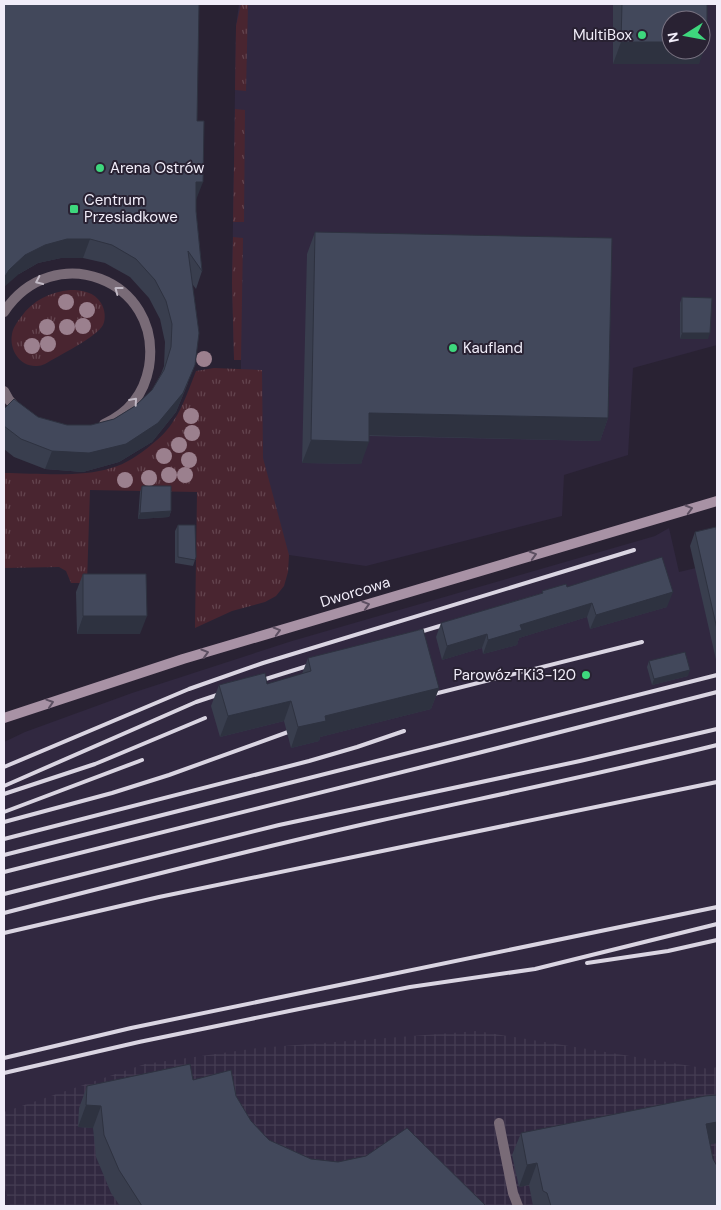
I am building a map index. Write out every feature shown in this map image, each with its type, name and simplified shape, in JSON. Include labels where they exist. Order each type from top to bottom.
[{"type":"main road","name":"Dworcowa","points":[[4,718],[192,657],[717,501]]},
{"type":"lane","points":[[4,312],[16,296],[31,285],[48,277],[66,273],[85,274],[103,280],[119,289],[133,302],[143,317],[149,336],[150,356],[148,375],[141,393],[128,408],[113,420],[95,428]]},
{"type":"lane","points":[[4,391],[8,400],[30,419]]},
{"type":"lane","points":[[499,1123],[513,1193],[518,1206]]},
{"type":"shaded area","points":[[239,4],[717,4],[717,345],[633,368],[628,455],[564,475],[562,516],[366,566],[289,555],[276,547],[241,369],[241,360],[234,360],[232,283],[236,26]]},
{"type":"shaded area","points":[[669,528],[679,572],[717,563],[717,1206],[4,1206],[4,742],[25,732],[132,693],[292,641],[655,536]]},
{"type":"shaded area","points":[[477,1031],[709,1069],[717,1067],[717,1206],[10,1206],[4,1185],[4,1112],[145,1064],[258,1048]]},
{"type":"green space","points":[[241,4],[248,4],[246,91],[235,90],[236,26]]},
{"type":"green space","points":[[235,109],[245,110],[244,222],[233,222]]},
{"type":"green space","points":[[233,237],[243,238],[241,360],[234,360]]},
{"type":"green space","points":[[70,290],[88,292],[98,299],[104,311],[105,320],[103,325],[85,341],[45,364],[31,366],[21,361],[12,346],[12,334],[17,323],[31,306],[42,298]]},
{"type":"green space","points":[[214,368],[262,370],[263,458],[289,555],[288,572],[284,586],[276,596],[265,602],[232,611],[195,628],[197,492],[90,490],[87,583],[71,583],[66,571],[59,567],[4,568],[4,473],[86,473],[111,468],[127,462],[164,434],[177,415],[196,371]]},
{"type":"building","name":"Arena Ostrów","points":[[4,4],[199,4],[197,121],[204,121],[203,182],[196,182],[196,211],[202,271],[188,251],[199,333],[195,365],[183,393],[158,423],[126,444],[89,453],[52,451],[21,439],[4,426],[4,409],[14,399],[38,417],[67,425],[91,425],[114,419],[135,406],[152,390],[164,370],[171,347],[172,324],[166,301],[155,280],[136,259],[112,245],[90,239],[67,239],[45,245],[25,255],[9,270],[4,278]]},
{"type":"building","points":[[622,4],[707,4],[707,10],[661,10],[661,42],[621,42]]},
{"type":"building","name":"Kaufland","points":[[315,232],[612,238],[608,418],[369,413],[369,442],[311,440]]},
{"type":"building","points":[[682,297],[712,298],[710,333],[682,333]]},
{"type":"building","points":[[142,486],[171,486],[171,511],[140,513]]},
{"type":"building","points":[[178,525],[195,525],[195,560],[178,557]]},
{"type":"building","points":[[716,527],[717,534],[717,629],[695,532]]},
{"type":"building","points":[[662,557],[673,592],[596,615],[592,603],[520,625],[522,630],[488,640],[487,634],[447,646],[441,623],[543,593],[542,591],[566,584],[567,587]]},
{"type":"building","points":[[83,574],[146,574],[147,616],[83,616]]},
{"type":"building","points":[[423,629],[439,688],[325,716],[326,721],[298,727],[291,701],[228,716],[219,685],[265,673],[267,684],[311,671],[308,658]]},
{"type":"building","points":[[685,652],[690,670],[654,679],[649,661]]},
{"type":"building","points":[[190,1064],[193,1080],[231,1070],[236,1096],[251,1121],[269,1140],[311,1159],[338,1162],[366,1156],[407,1128],[486,1206],[142,1206],[119,1170],[104,1135],[101,1106],[86,1105],[87,1086]]},
{"type":"building","points":[[717,1095],[717,1122],[706,1124],[713,1159],[717,1166],[717,1206],[551,1206],[547,1193],[543,1191],[537,1163],[527,1165],[521,1133]]},
{"type":"railway","points":[[4,767],[189,689],[263,663],[634,550]]},
{"type":"railway","points":[[410,635],[453,622]]},
{"type":"railway","points":[[422,697],[642,642]]},
{"type":"railway","points":[[253,683],[317,663]]},
{"type":"railway","points":[[4,855],[717,675]]},
{"type":"railway","points":[[4,786],[196,702],[229,691]]},
{"type":"railway","points":[[4,872],[717,692]]},
{"type":"railway","points":[[4,794],[95,764],[205,718]]},
{"type":"railway","points":[[4,822],[112,793],[169,775],[299,728]]},
{"type":"railway","points":[[4,894],[279,825],[580,761],[717,729]]},
{"type":"railway","points":[[4,839],[309,761],[404,731]]},
{"type":"railway","points":[[4,913],[284,843],[717,745]]},
{"type":"railway","points":[[4,812],[142,760]]},
{"type":"railway","points":[[4,933],[159,897],[717,782]]},
{"type":"railway","points":[[4,1058],[131,1028],[717,907]]},
{"type":"railway","points":[[4,1073],[139,1042],[410,987],[535,969],[717,924]]},
{"type":"railway","points":[[587,963],[668,951],[717,940]]},
{"type":"place","name":"MultiBox","points":[[642,35]]},
{"type":"place","name":"Arena Ostrów","points":[[100,168]]},
{"type":"place","name":"Centrum Przesiadkowe","points":[[74,209]]},
{"type":"place","name":"Kaufland","points":[[453,348]]},
{"type":"place","name":"Parowóz TKi3-120","points":[[586,675]]}]
